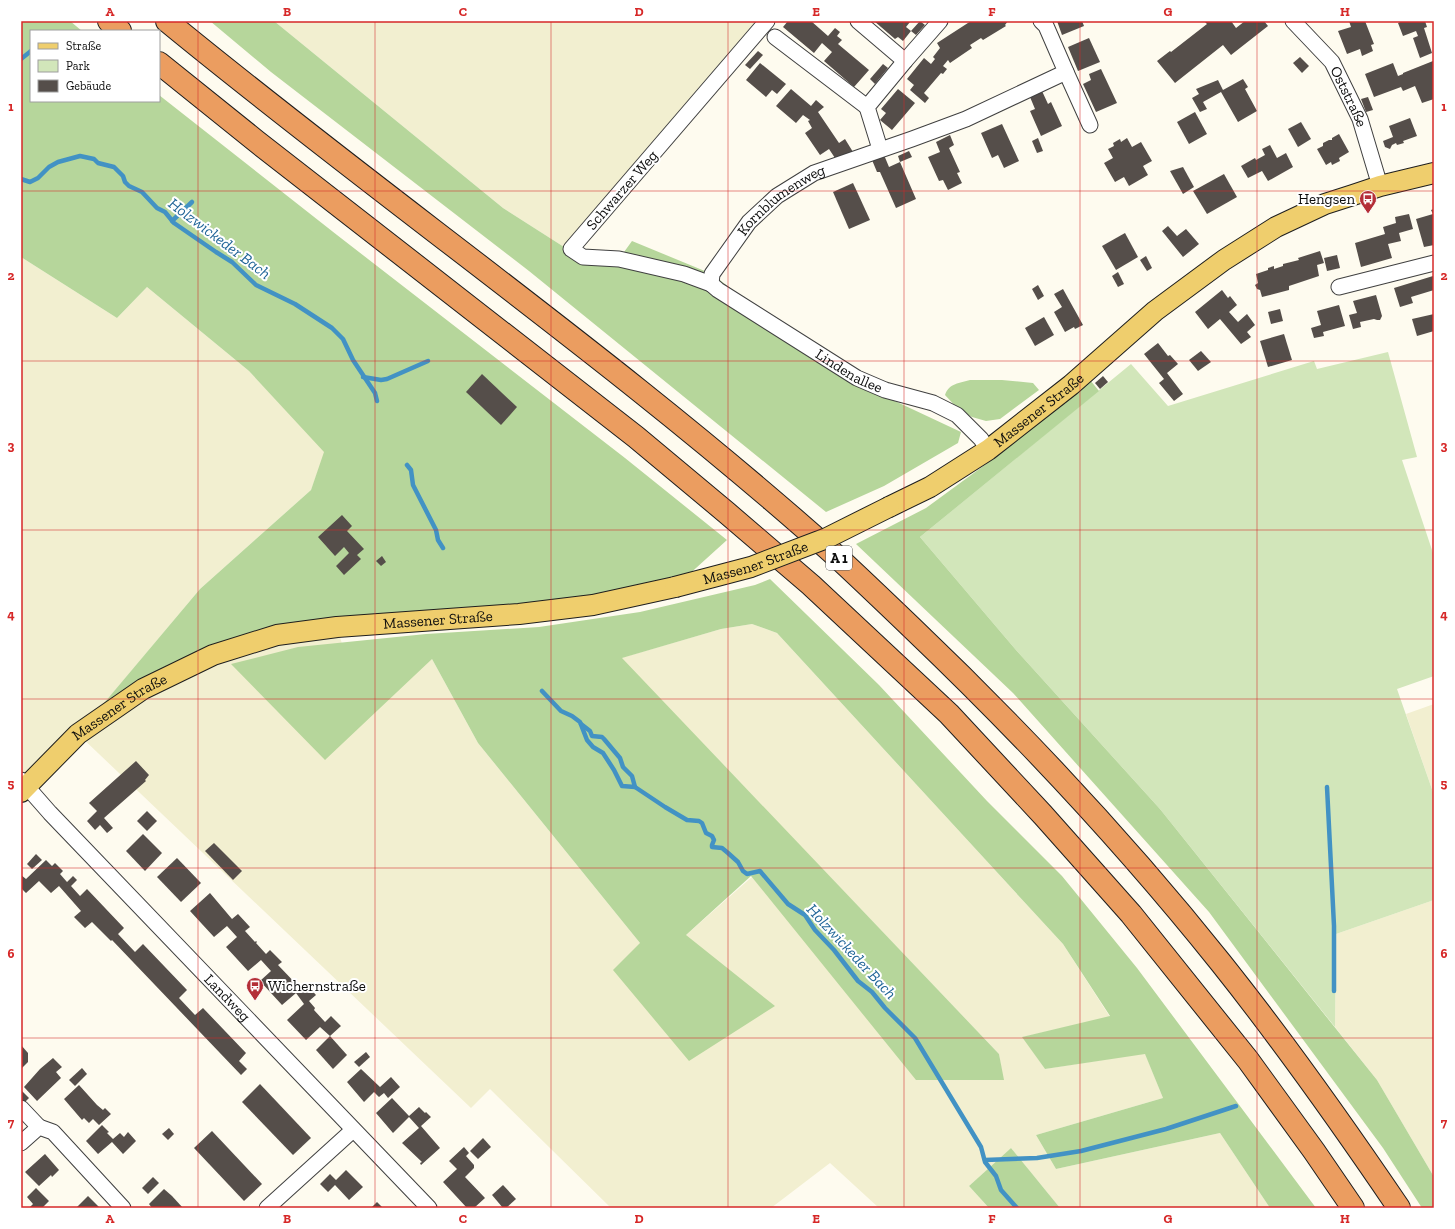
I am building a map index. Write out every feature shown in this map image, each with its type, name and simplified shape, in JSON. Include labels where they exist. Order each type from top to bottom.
[{"type":"highway","points":[[109,21],[119,30]]},
{"type":"highway","name":"A 1","points":[[167,21],[278,111],[664,409],[837,557],[974,687],[1073,791],[1153,881],[1219,961],[1278,1037],[1347,1131],[1399,1208]]},
{"type":"highway","name":"A 1","points":[[160,64],[256,141],[636,437],[811,585],[948,714],[1044,815],[1131,914],[1248,1060],[1353,1208]]},
{"type":"main road","name":"Massener Straße","points":[[23,786],[78,734],[136,693],[220,653],[278,635],[337,627],[519,614],[593,605],[675,587],[758,564],[827,538],[930,487],[988,450],[1071,385],[1155,311],[1224,260],[1276,227],[1326,204],[1380,186],[1434,173]]},
{"type":"street","name":"Schwarzer Weg","points":[[711,284],[684,274],[619,259],[584,257],[571,249],[767,21]]},
{"type":"street","points":[[858,21],[905,61]]},
{"type":"street","points":[[867,107],[940,21]]},
{"type":"street","points":[[1041,21],[1046,26],[1090,125]]},
{"type":"street","name":"Oststraße","points":[[1293,21],[1332,62],[1360,119],[1380,186]]},
{"type":"street","points":[[775,37],[867,107],[880,149]]},
{"type":"street","name":"Kornblumenweg","points":[[711,284],[712,274],[749,222],[777,196],[814,172],[966,119],[1066,72]]},
{"type":"street","points":[[1339,287],[1434,263]]},
{"type":"street","name":"Lindenallee","points":[[711,284],[718,290],[857,378],[885,390],[933,403],[957,415],[981,439],[988,450]]},
{"type":"street","name":"Landweg","points":[[23,786],[429,1208]]},
{"type":"street","points":[[21,1108],[38,1127],[53,1132],[124,1208]]},
{"type":"street","points":[[21,1143],[38,1127]]},
{"type":"street","points":[[267,1208],[353,1130]]},
{"type":"shaded area","points":[[274,21],[766,21],[571,249],[564,247],[503,208]]},
{"type":"shaded area","points":[[21,257],[117,318],[147,287],[249,371],[325,452],[311,490],[200,589],[80,732],[213,655],[337,627],[345,654],[432,659],[478,743],[640,943],[686,935],[753,876],[1003,1080],[999,1054],[621,658],[721,629],[752,624],[777,633],[1063,944],[1110,1017],[1023,1037],[1045,1069],[1145,1053],[1163,1098],[1036,1135],[1056,1169],[1220,1133],[1270,1208],[1060,1208],[1011,1148],[969,1186],[989,1208],[879,1208],[830,1163],[771,1208],[611,1208],[490,1089],[471,1108],[78,734],[21,780]]},
{"type":"shaded area","points":[[1434,704],[1434,795],[1406,714]]},
{"type":"shaded area","points":[[1434,900],[1434,1177],[1377,1080],[1335,1027],[1336,934]]},
{"type":"green space","points":[[21,21],[70,21],[81,30],[30,30],[30,102],[160,102],[160,96],[625,458],[727,540],[675,587],[438,620],[213,655],[78,734],[200,589],[311,490],[324,452],[249,371],[147,287],[117,318],[21,257]]},
{"type":"green space","points":[[210,21],[274,21],[503,208],[564,247],[619,259],[632,241],[712,274],[848,379],[961,432],[958,443],[884,486],[826,512],[529,271],[271,72]]},
{"type":"green space","points":[[1388,352],[1417,457],[1402,460],[1434,556],[1434,676],[1397,689],[1434,795],[1434,900],[1336,934],[1335,1027],[1160,809],[1016,650],[920,537],[1131,364],[1168,406],[1314,361],[1317,369]]},
{"type":"green space","points":[[970,380],[1002,380],[1033,383],[1039,390],[1000,419],[986,421],[972,417],[959,410],[945,395],[952,386]]},
{"type":"green space","points":[[1090,380],[1099,391],[920,537],[1016,650],[1160,809],[1377,1080],[1434,1177],[1434,1208],[1422,1208],[1383,1148],[1209,912],[1013,693],[856,544],[926,508],[997,456]]},
{"type":"green space","points":[[770,579],[879,685],[987,801],[1062,876],[1137,968],[1316,1208],[1270,1208],[1220,1133],[1056,1169],[1036,1135],[1163,1098],[1145,1054],[1045,1069],[1022,1037],[1110,1016],[1063,944],[777,633],[752,624],[721,629],[622,658],[999,1054],[1004,1080],[916,1080],[751,876],[686,935],[775,1006],[689,1061],[613,970],[640,943],[478,743],[432,659],[325,760],[231,664],[298,647],[426,634],[539,627],[640,612],[755,585]]},
{"type":"green space","points":[[1011,1148],[1060,1208],[989,1208],[969,1186]]},
{"type":"building","points":[[788,21],[811,21],[828,36],[835,28],[840,32],[837,36],[842,40],[838,44],[869,70],[854,87],[824,61],[832,52],[822,43],[814,53],[783,27]]},
{"type":"building","points":[[874,21],[908,21],[910,22],[906,27],[911,31],[903,41],[898,37],[895,39]]},
{"type":"building","points":[[920,21],[925,25],[916,35],[911,31]]},
{"type":"building","points":[[971,21],[1008,21],[1005,25],[1006,26],[983,40],[981,38],[970,45],[972,48],[950,63],[948,60],[943,66],[947,69],[943,74],[941,73],[924,93],[929,98],[925,103],[910,90],[914,85],[907,79],[924,58],[931,64],[935,59],[933,57],[940,48],[937,43]]},
{"type":"building","points":[[1057,21],[1082,21],[1084,26],[1062,35]]},
{"type":"building","points":[[1204,21],[1231,21],[1236,28],[1245,21],[1264,21],[1268,26],[1231,55],[1223,45],[1175,83],[1157,61],[1207,24]]},
{"type":"building","points":[[1349,21],[1365,21],[1374,44],[1371,45],[1373,51],[1362,56],[1360,49],[1347,54],[1338,31],[1351,27]]},
{"type":"building","points":[[1402,21],[1425,21],[1427,27],[1424,28],[1432,53],[1420,58],[1413,38],[1418,36],[1416,31],[1403,36],[1398,23]]},
{"type":"building","points":[[1089,38],[1100,62],[1078,71],[1068,47]]},
{"type":"building","points":[[758,51],[763,55],[750,69],[745,65]]},
{"type":"building","points":[[1300,57],[1309,66],[1302,73],[1293,63]]},
{"type":"building","points":[[1433,61],[1434,99],[1422,103],[1415,86],[1403,91],[1401,87],[1374,97],[1365,74],[1393,63],[1398,76]]},
{"type":"building","points":[[760,63],[786,84],[777,94],[772,90],[766,97],[746,80]]},
{"type":"building","points":[[883,64],[888,68],[875,84],[870,79]]},
{"type":"building","points":[[1101,69],[1117,103],[1096,112],[1083,84],[1091,80],[1089,74]]},
{"type":"building","points":[[1243,79],[1248,87],[1245,89],[1257,111],[1238,122],[1221,92],[1203,102],[1207,109],[1200,112],[1192,98],[1199,94],[1196,89],[1218,80],[1223,90]]},
{"type":"building","points":[[791,89],[811,106],[816,100],[824,107],[818,112],[839,143],[845,139],[853,152],[835,158],[829,149],[820,155],[805,133],[812,128],[808,121],[810,120],[803,115],[796,123],[776,106]]},
{"type":"building","points":[[898,89],[915,103],[892,130],[880,120],[886,113],[881,109]]},
{"type":"building","points":[[1042,91],[1048,104],[1051,102],[1062,126],[1041,136],[1030,111],[1035,109],[1030,97]]},
{"type":"building","points":[[1368,97],[1373,110],[1366,112],[1361,99]]},
{"type":"building","points":[[1195,112],[1207,134],[1189,144],[1177,122]]},
{"type":"building","points":[[1410,118],[1417,136],[1403,141],[1404,143],[1397,145],[1396,143],[1392,145],[1390,149],[1385,147],[1383,141],[1393,137],[1389,126]]},
{"type":"building","points":[[1301,122],[1311,139],[1298,147],[1288,129]]},
{"type":"building","points":[[1002,124],[1019,161],[1004,168],[998,155],[992,158],[981,133]]},
{"type":"building","points":[[1339,134],[1349,152],[1339,158],[1340,161],[1332,165],[1331,162],[1326,165],[1317,149],[1323,146],[1323,143],[1332,140],[1332,138]]},
{"type":"building","points":[[950,135],[954,145],[949,148],[960,172],[957,173],[962,183],[948,190],[943,180],[939,181],[928,157],[940,152],[936,142]]},
{"type":"building","points":[[1038,138],[1043,151],[1037,153],[1032,141]]},
{"type":"building","points":[[1127,138],[1132,147],[1141,142],[1152,161],[1143,166],[1148,175],[1129,186],[1124,177],[1115,182],[1104,163],[1113,158],[1108,149],[1114,146],[1113,143],[1120,139],[1121,142]]},
{"type":"building","points":[[1270,145],[1277,158],[1286,153],[1293,167],[1268,181],[1262,171],[1248,178],[1241,166],[1255,158],[1256,160],[1265,155],[1262,149]]},
{"type":"building","points":[[909,151],[912,157],[900,162],[898,156]]},
{"type":"building","points":[[884,155],[889,167],[900,162],[916,199],[896,208],[880,172],[877,172],[872,160]]},
{"type":"building","points":[[1183,167],[1194,187],[1183,194],[1170,171]]},
{"type":"building","points":[[1224,174],[1237,197],[1207,214],[1193,191]]},
{"type":"building","points":[[853,183],[870,220],[849,229],[833,192]]},
{"type":"building","points":[[1434,209],[1434,245],[1424,247],[1416,219],[1433,214],[1431,210]]},
{"type":"building","points":[[1409,214],[1413,229],[1399,233],[1401,241],[1388,244],[1392,258],[1361,267],[1355,243],[1385,234],[1383,227],[1396,223],[1395,217]]},
{"type":"building","points":[[1168,226],[1177,236],[1186,229],[1199,244],[1183,257],[1162,231]]},
{"type":"building","points":[[1125,233],[1138,257],[1116,270],[1102,246]]},
{"type":"building","points":[[1320,251],[1324,263],[1317,265],[1319,276],[1289,286],[1289,290],[1262,297],[1260,290],[1257,289],[1255,285],[1258,283],[1256,274],[1268,270],[1268,268],[1274,266],[1274,269],[1283,266],[1283,264],[1299,260],[1298,258]]},
{"type":"building","points":[[1337,255],[1340,268],[1327,271],[1324,258]]},
{"type":"building","points":[[1146,256],[1152,268],[1147,271],[1140,260]]},
{"type":"building","points":[[1118,272],[1124,284],[1118,287],[1112,276]]},
{"type":"building","points":[[1433,276],[1434,290],[1411,297],[1413,303],[1400,307],[1394,288]]},
{"type":"building","points":[[1038,285],[1044,296],[1038,300],[1032,289]]},
{"type":"building","points":[[1063,289],[1083,325],[1075,329],[1074,327],[1065,332],[1054,312],[1062,307],[1054,294]]},
{"type":"building","points":[[1222,290],[1228,298],[1230,296],[1237,305],[1229,312],[1238,322],[1247,314],[1255,325],[1247,332],[1251,337],[1241,344],[1220,319],[1208,329],[1195,312]]},
{"type":"building","points":[[1376,295],[1382,316],[1380,320],[1374,319],[1360,322],[1361,327],[1353,329],[1349,315],[1357,313],[1353,301]]},
{"type":"building","points":[[1339,305],[1345,326],[1323,332],[1324,336],[1314,338],[1311,328],[1321,325],[1317,311]]},
{"type":"building","points":[[1280,309],[1283,321],[1271,324],[1268,312]]},
{"type":"building","points":[[1434,314],[1434,331],[1417,336],[1412,319]]},
{"type":"building","points":[[1044,317],[1054,335],[1035,346],[1025,328]]},
{"type":"building","points":[[1284,334],[1292,360],[1268,367],[1260,341]]},
{"type":"building","points":[[1158,343],[1168,356],[1170,355],[1178,364],[1167,373],[1183,394],[1174,401],[1159,383],[1164,379],[1144,354]]},
{"type":"building","points":[[1201,351],[1211,362],[1198,371],[1189,360]]},
{"type":"building","points":[[482,374],[517,407],[501,425],[466,392]]},
{"type":"building","points":[[1103,376],[1108,382],[1100,389],[1095,383]]},
{"type":"building","points":[[342,515],[352,526],[347,531],[364,549],[357,555],[361,559],[344,575],[336,566],[349,553],[344,547],[335,556],[318,537]]},
{"type":"building","points":[[382,556],[386,562],[381,566],[376,561]]},
{"type":"building","points":[[136,761],[149,775],[145,780],[146,781],[104,818],[113,828],[107,833],[100,825],[95,830],[87,821],[97,811],[89,803]]},
{"type":"building","points":[[147,811],[157,821],[147,831],[137,821]]},
{"type":"building","points":[[143,834],[162,853],[145,871],[126,851]]},
{"type":"building","points":[[214,843],[242,871],[233,880],[205,851]]},
{"type":"building","points":[[36,854],[42,860],[32,869],[27,864]]},
{"type":"building","points":[[177,858],[201,883],[181,902],[157,877]]},
{"type":"building","points":[[46,860],[52,866],[55,863],[63,871],[60,874],[67,882],[73,876],[77,880],[71,886],[80,896],[87,889],[124,928],[118,934],[135,952],[143,944],[187,990],[179,998],[195,1015],[203,1008],[246,1053],[239,1061],[247,1069],[241,1075],[112,940],[111,941],[92,922],[85,928],[74,917],[81,911],[59,886],[51,893],[39,881],[26,893],[21,888],[21,875],[26,879]]},
{"type":"building","points":[[210,893],[232,919],[238,914],[250,927],[245,931],[255,942],[257,942],[256,943],[266,954],[270,950],[282,962],[278,965],[300,988],[305,983],[316,995],[309,1001],[315,1008],[314,1010],[325,1022],[331,1016],[341,1026],[330,1036],[320,1027],[306,1040],[287,1020],[304,1004],[296,993],[282,1005],[260,981],[271,971],[261,960],[248,971],[226,947],[237,937],[227,926],[214,937],[190,911]]},
{"type":"building","points":[[330,1036],[347,1055],[333,1069],[316,1050]]},
{"type":"building","points":[[21,1045],[28,1053],[28,1062],[21,1069]]},
{"type":"building","points":[[366,1052],[370,1057],[359,1067],[354,1062]]},
{"type":"building","points":[[53,1058],[62,1067],[56,1072],[61,1078],[37,1101],[24,1087],[40,1069]]},
{"type":"building","points":[[82,1068],[87,1074],[75,1086],[69,1080]]},
{"type":"building","points":[[361,1069],[380,1087],[391,1077],[400,1087],[388,1098],[384,1093],[379,1097],[374,1092],[364,1102],[347,1082]]},
{"type":"building","points":[[260,1084],[311,1138],[293,1155],[242,1102]]},
{"type":"building","points":[[79,1085],[97,1105],[103,1110],[105,1108],[111,1114],[99,1125],[93,1119],[89,1123],[84,1118],[82,1120],[64,1099]]},
{"type":"building","points":[[21,1090],[29,1098],[24,1103],[21,1100]]},
{"type":"building","points":[[392,1098],[409,1116],[419,1107],[431,1117],[421,1126],[440,1148],[421,1165],[420,1163],[422,1162],[402,1143],[419,1128],[409,1117],[393,1133],[376,1113]]},
{"type":"building","points":[[102,1125],[113,1139],[120,1133],[124,1137],[128,1132],[136,1141],[123,1154],[112,1142],[98,1154],[86,1141]]},
{"type":"building","points":[[169,1128],[174,1134],[168,1140],[162,1134]]},
{"type":"building","points":[[212,1131],[262,1184],[244,1201],[194,1148]]},
{"type":"building","points":[[483,1138],[491,1147],[478,1159],[470,1151]]},
{"type":"building","points":[[464,1147],[469,1153],[466,1156],[474,1165],[474,1168],[465,1177],[485,1198],[474,1208],[467,1208],[443,1182],[457,1169],[449,1161]]},
{"type":"building","points":[[45,1154],[59,1170],[39,1186],[25,1172]]},
{"type":"building","points":[[346,1170],[363,1187],[349,1200],[335,1185],[328,1192],[320,1184],[330,1174],[336,1180]]},
{"type":"building","points":[[153,1177],[159,1183],[148,1194],[142,1188]]},
{"type":"building","points":[[503,1185],[516,1199],[506,1208],[503,1208],[492,1195]]},
{"type":"building","points":[[36,1188],[49,1201],[42,1208],[29,1208],[33,1204],[27,1197]]},
{"type":"building","points":[[164,1189],[183,1208],[152,1208],[149,1204]]},
{"type":"building","points":[[88,1196],[100,1208],[76,1208]]},
{"type":"building","points":[[377,1202],[383,1208],[371,1208]]},
{"type":"waterway","points":[[21,59],[30,52]]},
{"type":"waterway","name":"Holzwickeder Bach","points":[[21,179],[30,182],[38,178],[49,167],[58,162],[80,156],[94,159],[98,163],[114,167],[123,176],[125,182],[129,186],[142,192],[157,208],[165,212],[174,223],[232,262],[256,285],[295,304],[332,328],[343,339],[353,360],[375,393],[377,401]]},
{"type":"waterway","points":[[172,221],[192,202]]},
{"type":"waterway","points":[[363,377],[381,380],[387,379],[428,361]]},
{"type":"waterway","name":"Holzwickeder Bach","points":[[407,465],[411,470],[413,485],[436,530],[438,540],[443,548]]},
{"type":"waterway","name":"Holzwickeder Bach","points":[[542,691],[561,711],[580,722],[587,740],[593,747],[603,753],[622,786],[635,787],[687,820],[699,821],[702,823],[706,833],[712,836],[714,840],[712,847],[722,848],[738,862],[743,871],[747,874],[760,871],[788,904],[805,915],[815,930],[834,950],[858,981],[872,992],[885,1008],[915,1038],[981,1147],[985,1162],[996,1176],[1001,1190],[1017,1208]]},
{"type":"waterway","points":[[581,724],[590,731],[592,736],[602,737],[604,739],[620,758],[623,767],[632,776],[635,787]]},
{"type":"waterway","points":[[1327,787],[1334,926],[1334,991]]},
{"type":"waterway","points":[[985,1160],[1037,1158],[1081,1151],[1166,1129],[1236,1106]]},
{"type":"place","name":"Hengsen","points":[[1368,214]]},
{"type":"place","name":"Wichernstraße","points":[[255,1001]]}]
